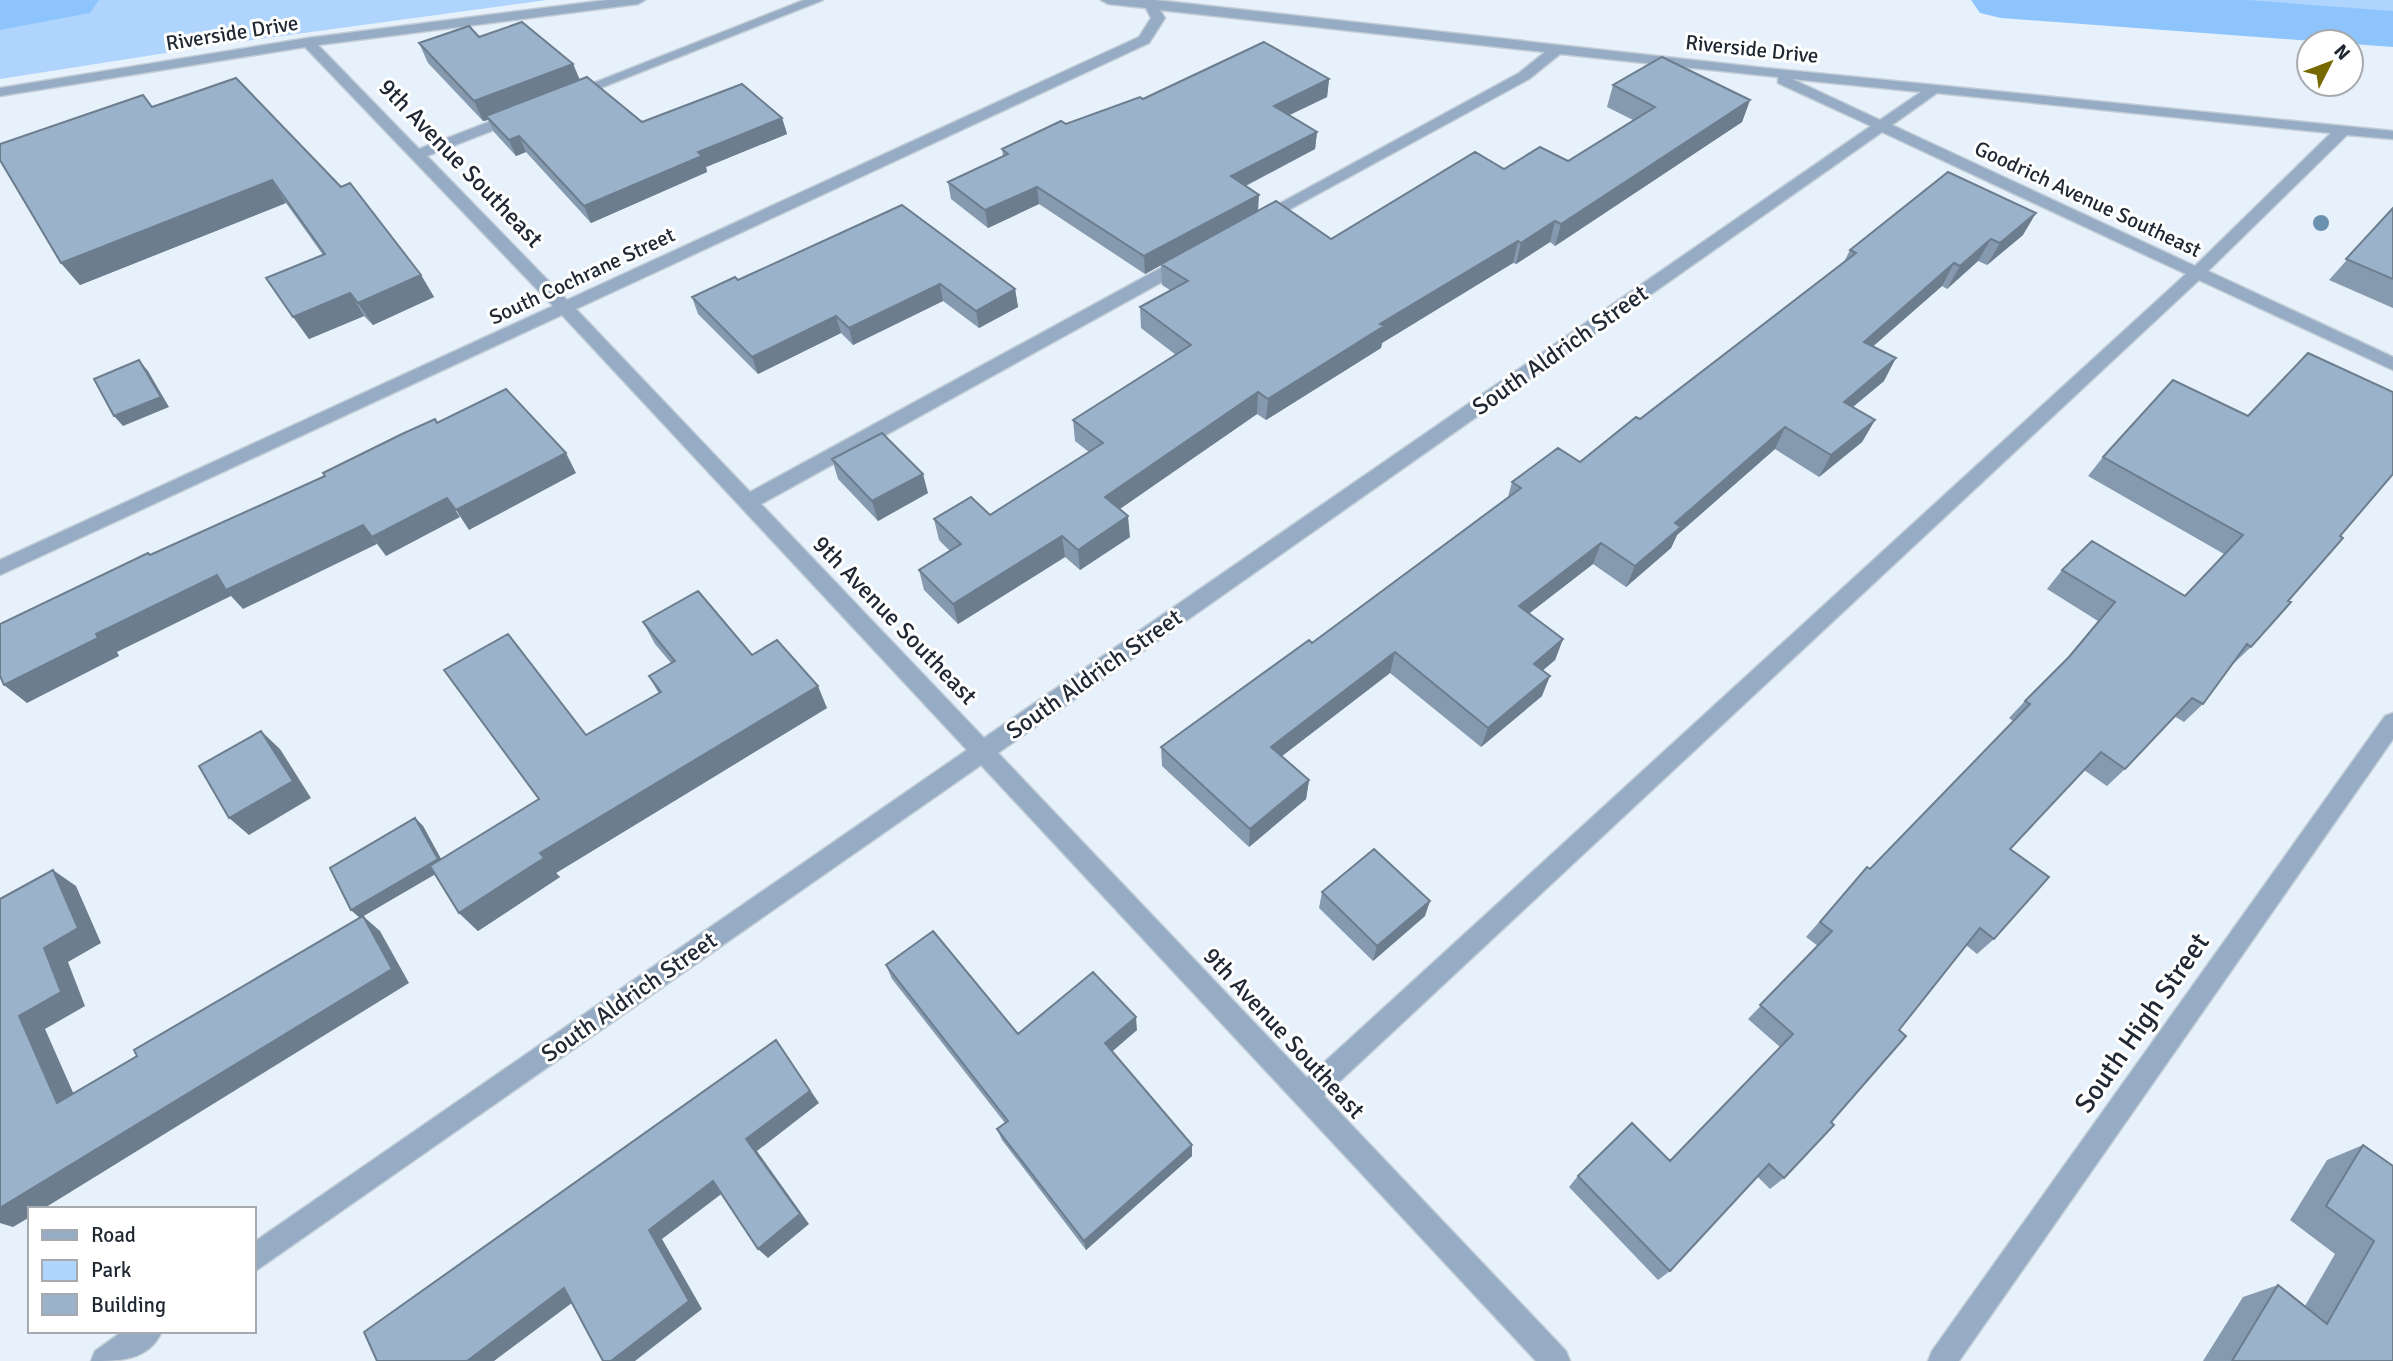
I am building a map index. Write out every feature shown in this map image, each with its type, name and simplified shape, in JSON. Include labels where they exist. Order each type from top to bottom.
[{"type":"street","name":"Riverside Drive","points":[[0,92],[308,42],[638,0]]},
{"type":"street","points":[[558,100],[816,0]]},
{"type":"street","name":"Riverside Drive","points":[[1108,0],[1150,2],[1765,72],[2393,135]]},
{"type":"street","name":"South Cochrane Street","points":[[0,568],[1144,40],[1158,18],[1150,2]]},
{"type":"street","name":"9th Avenue Southeast","points":[[308,42],[566,309],[1556,1361]]},
{"type":"street","points":[[1244,230],[1524,76],[1557,49]]},
{"type":"street","name":"Goodrich Avenue Southeast","points":[[1765,72],[2393,364]]},
{"type":"street","name":"South Aldrich Street","points":[[256,1257],[1934,89]]},
{"type":"street","points":[[416,155],[532,110]]},
{"type":"street","points":[[1306,1096],[2197,273],[2343,130]]},
{"type":"street","points":[[746,503],[1195,256]]},
{"type":"street","name":"South High Street","points":[[1942,1361],[2393,722]]},
{"type":"street","points":[[105,1361],[145,1333]]},
{"type":"green space","points":[[0,0],[547,0],[230,43],[0,79]]},
{"type":"green space","points":[[2001,0],[2393,0],[2393,29],[2015,1]]},
{"type":"building","points":[[522,22],[573,64],[474,101],[419,43],[469,26],[479,37]]},
{"type":"building","points":[[1264,42],[1329,79],[1274,106],[1317,132],[1231,176],[1259,195],[1144,256],[1037,187],[985,210],[948,182],[1008,154],[1002,149],[1061,121],[1066,124],[1140,97],[1143,99]]},
{"type":"building","points":[[1662,57],[1750,100],[1561,224],[1555,221],[1521,243],[1518,241],[1380,324],[1384,326],[1268,399],[1258,392],[1105,497],[1128,516],[1078,550],[1062,536],[953,604],[919,570],[961,544],[934,519],[971,497],[990,515],[1103,443],[1073,420],[1191,345],[1140,307],[1188,281],[1161,264],[1276,201],[1331,239],[1475,152],[1504,169],[1540,147],[1568,161],[1655,107],[1613,85]]},
{"type":"building","points":[[587,77],[642,122],[742,84],[782,118],[698,152],[702,156],[584,206],[519,136],[509,140],[486,116]]},
{"type":"building","points":[[236,78],[341,187],[350,183],[421,275],[358,303],[350,293],[293,317],[266,278],[325,254],[272,180],[61,263],[0,160],[0,144],[143,95],[152,107]]},
{"type":"building","points":[[1948,172],[2036,213],[2000,243],[1991,239],[1960,266],[1954,263],[1864,342],[1896,358],[1844,402],[1875,420],[1831,455],[1785,427],[1675,523],[1681,527],[1635,566],[1601,543],[1519,606],[1563,639],[1534,664],[1550,676],[1488,728],[1395,652],[1271,747],[1309,780],[1250,829],[1161,747],[1309,640],[1312,643],[1521,488],[1512,482],[1558,448],[1580,462],[1636,417],[1640,419],[1856,253],[1850,250]]},
{"type":"building","points":[[902,205],[1015,289],[976,311],[940,284],[849,328],[836,316],[752,357],[692,297],[735,277],[738,280]]},
{"type":"building","points":[[2393,208],[2393,279],[2346,259]]},
{"type":"building","points":[[2308,353],[2393,392],[2393,474],[2340,536],[2343,538],[2288,601],[2291,602],[2251,647],[2247,644],[2203,704],[2192,698],[2125,769],[2101,752],[2010,849],[2049,877],[1994,939],[1980,928],[1899,1030],[1906,1036],[1831,1122],[1834,1125],[1784,1178],[1769,1164],[1670,1271],[1578,1176],[1632,1123],[1670,1161],[1793,1034],[1760,1005],[1832,931],[1820,922],[1867,867],[1870,869],[2030,704],[2025,701],[2069,657],[2115,602],[2062,570],[2092,541],[2185,596],[2243,535],[2103,457],[2173,380],[2248,416]]},
{"type":"building","points":[[139,360],[161,397],[114,416],[94,379]]},
{"type":"building","points":[[506,389],[566,453],[456,510],[447,498],[372,537],[363,525],[226,590],[217,575],[96,634],[98,638],[4,685],[0,676],[0,624],[148,553],[150,555],[325,476],[323,473],[402,434],[435,419],[437,423]]},
{"type":"building","points":[[882,433],[923,474],[872,501],[832,459]]},
{"type":"building","points":[[698,591],[752,655],[777,640],[818,686],[540,853],[544,858],[459,913],[430,866],[539,799],[444,670],[508,634],[586,735],[661,692],[649,676],[675,661],[643,622]]},
{"type":"building","points":[[261,731],[293,781],[229,818],[199,766]]},
{"type":"building","points":[[415,818],[438,859],[351,910],[330,868]]},
{"type":"building","points":[[1374,849],[1430,901],[1377,946],[1322,892]]},
{"type":"building","points":[[53,870],[78,928],[44,948],[61,992],[19,1016],[57,1103],[137,1056],[134,1050],[363,916],[392,969],[0,1208],[0,899]]},
{"type":"building","points":[[933,931],[1018,1034],[1093,972],[1136,1017],[1105,1043],[1192,1145],[1084,1241],[997,1129],[1008,1121],[886,965]]},
{"type":"building","points":[[776,1040],[810,1091],[746,1139],[800,1214],[758,1249],[713,1181],[649,1230],[689,1301],[611,1361],[603,1361],[564,1288],[467,1361],[377,1361],[364,1332]]},
{"type":"building","points":[[2363,1145],[2393,1166],[2393,1361],[2232,1361],[2278,1285],[2327,1324],[2374,1241],[2326,1206]]},
{"type":"waterway","points":[[0,12],[69,0]]},
{"type":"waterway","points":[[2001,0],[2393,29]]}]
